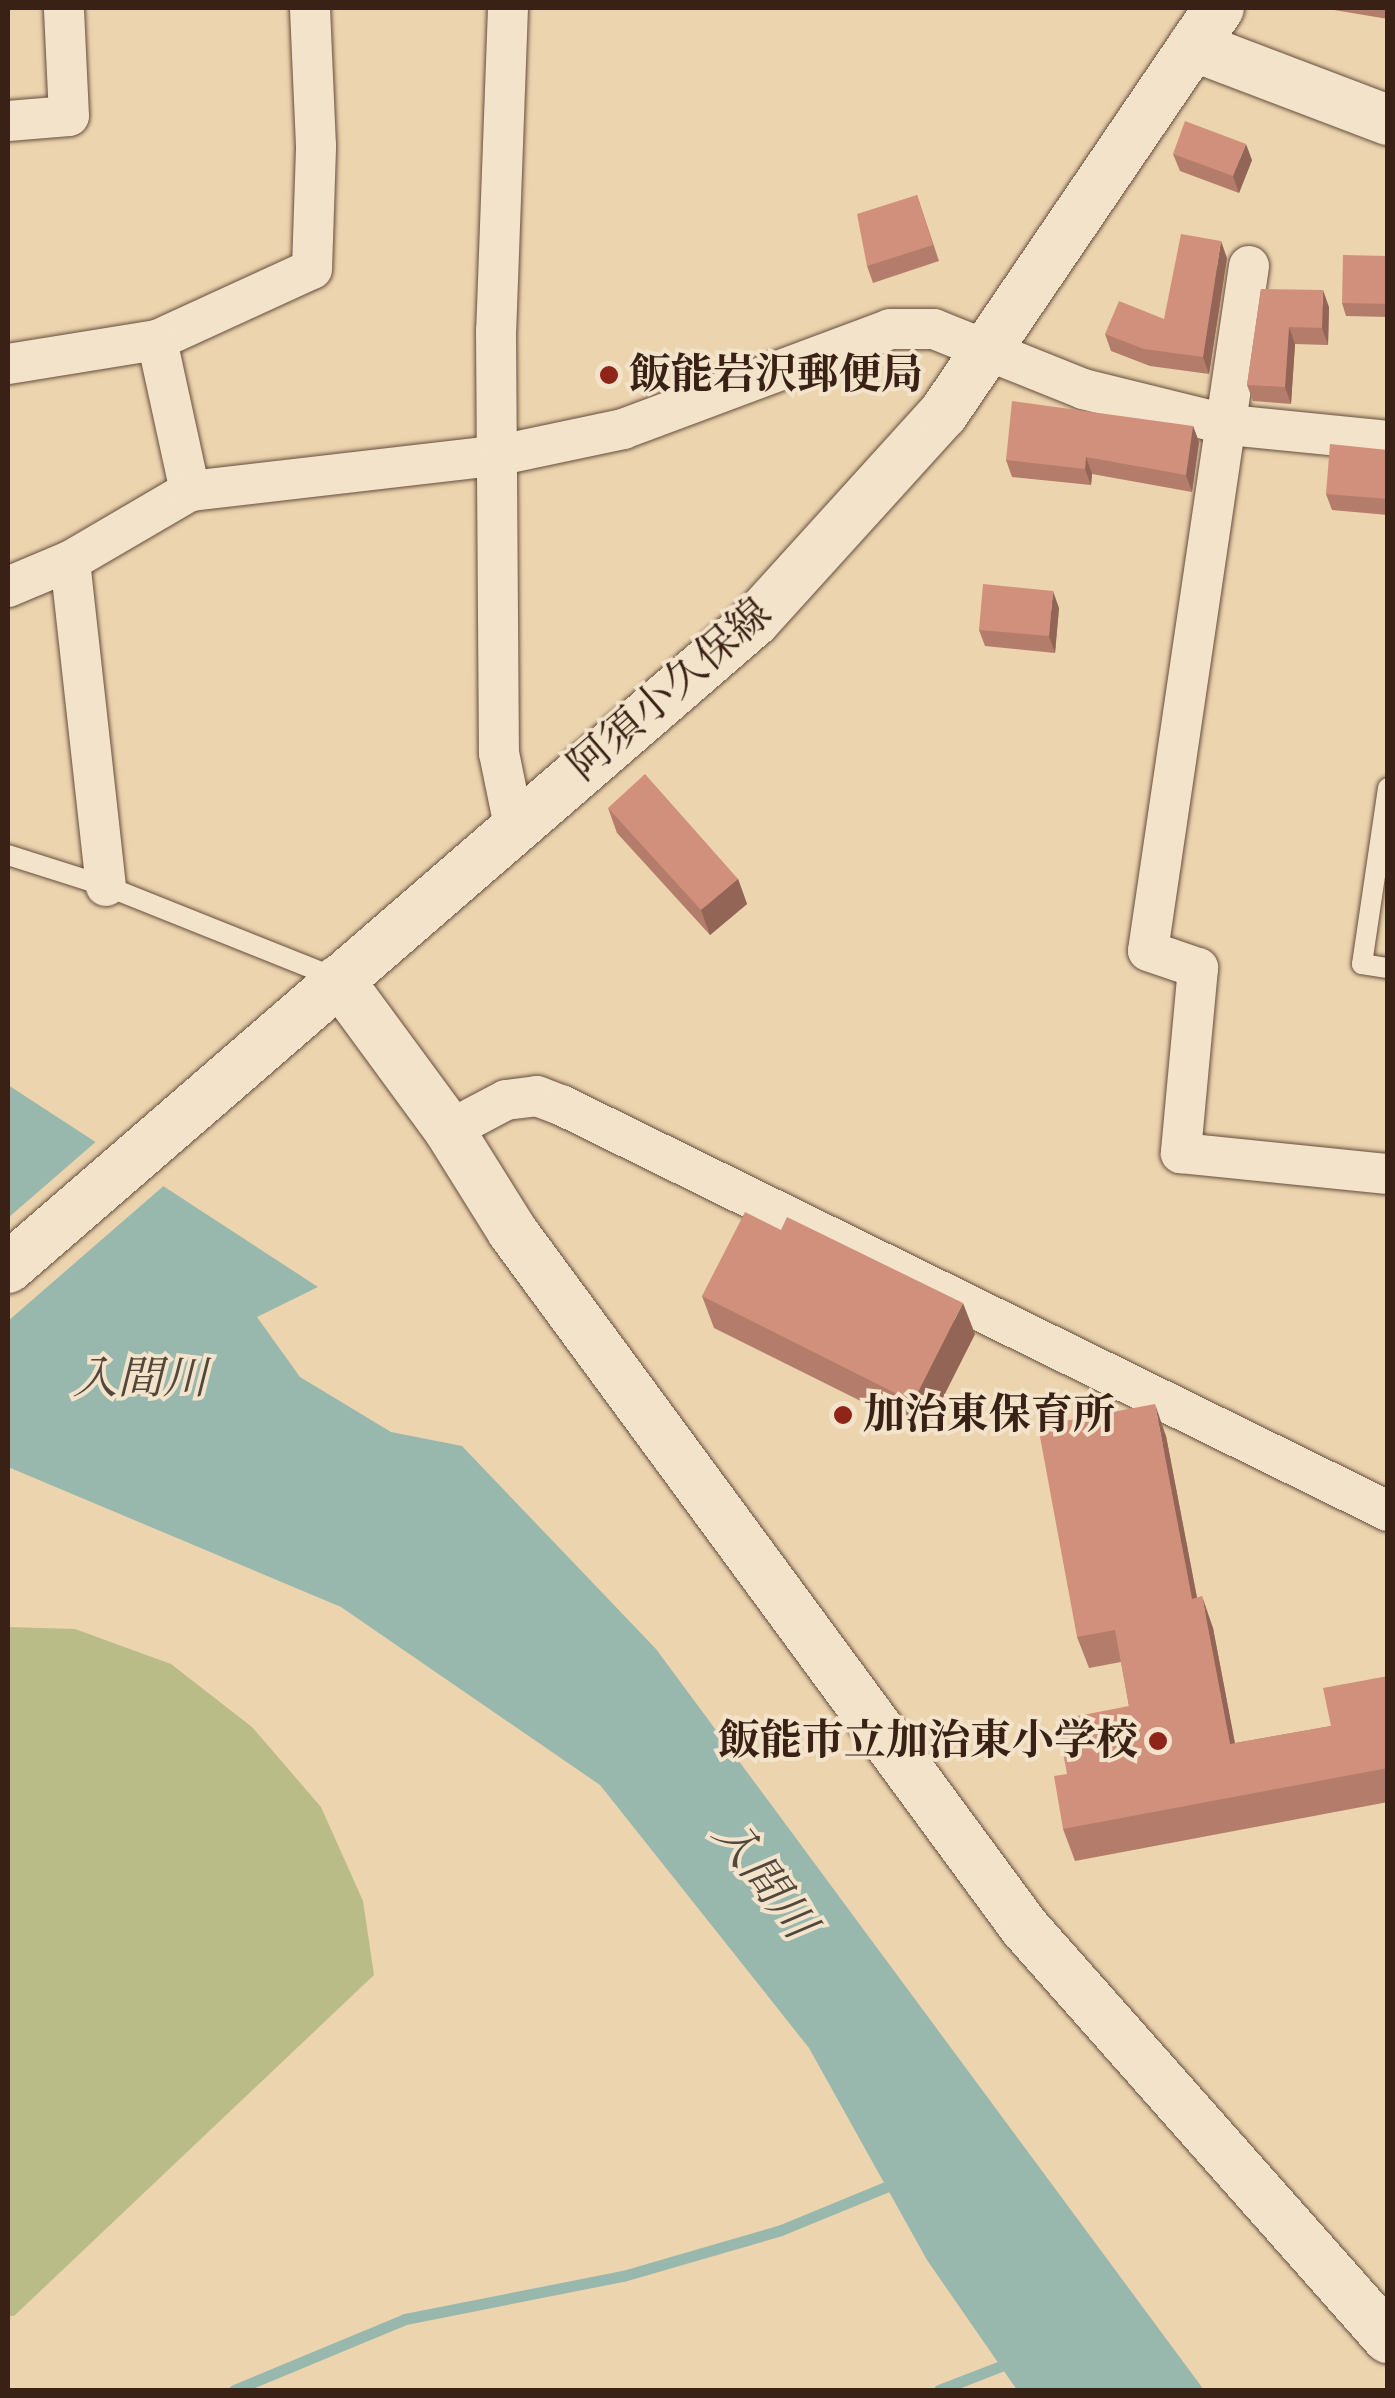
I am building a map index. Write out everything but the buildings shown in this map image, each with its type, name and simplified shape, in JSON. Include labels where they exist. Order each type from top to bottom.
[{"type":"street","points":[[8,121],[69,116],[64,8]]},
{"type":"street","points":[[8,364],[157,340],[312,269],[316,146],[310,8]]},
{"type":"street","points":[[508,8],[496,330],[500,455],[499,754],[514,826]]},
{"type":"street","points":[[1206,27],[1388,120]]},
{"type":"street","name":"阿須小久保線","points":[[8,1268],[755,621],[942,414],[989,351],[1206,27]]},
{"type":"street","points":[[1249,266],[1229,425],[1148,950],[1198,968],[1181,1153],[1388,1174]]},
{"type":"street","points":[[8,587],[70,561],[190,491],[500,455],[624,430],[875,332],[934,330],[1082,389],[1229,425],[1388,441]]},
{"type":"street","points":[[157,340],[190,491]]},
{"type":"street","points":[[70,561],[106,886]]},
{"type":"street","points":[[339,980],[449,1130],[512,1231],[1025,1928],[1388,2338]]},
{"type":"street","points":[[449,1130],[506,1100],[537,1096],[561,1104],[1388,1511]]},
{"type":"lane","points":[[1388,788],[1362,964],[1388,968]]},
{"type":"lane","points":[[8,856],[106,886],[339,980]]},
{"type":"green space","points":[[8,1627],[75,1629],[171,1664],[252,1727],[321,1807],[363,1901],[374,1975],[14,2316],[8,2316]]},
{"type":"water","name":"入間川","points":[[8,1085],[318,1287],[257,1317],[300,1377],[391,1432],[462,1446],[656,1649],[1204,2390],[1017,2390],[927,2260],[809,2048],[600,1785],[341,1607],[8,1467]]},
{"type":"pier","points":[[99,1139],[167,1183],[8,1321],[8,1218]]},
{"type":"waterway","points":[[234,2390],[405,2319],[623,2276],[781,2230],[898,2182]]},
{"type":"waterway","points":[[939,2390],[1014,2361]]},
{"type":"place","name":"飯能岩沢郵便局","points":[[609,375]]},
{"type":"place","name":"加治東保育所","points":[[843,1415]]},
{"type":"place","name":"飯能市立加治東小学校","points":[[1158,1741]]}]
